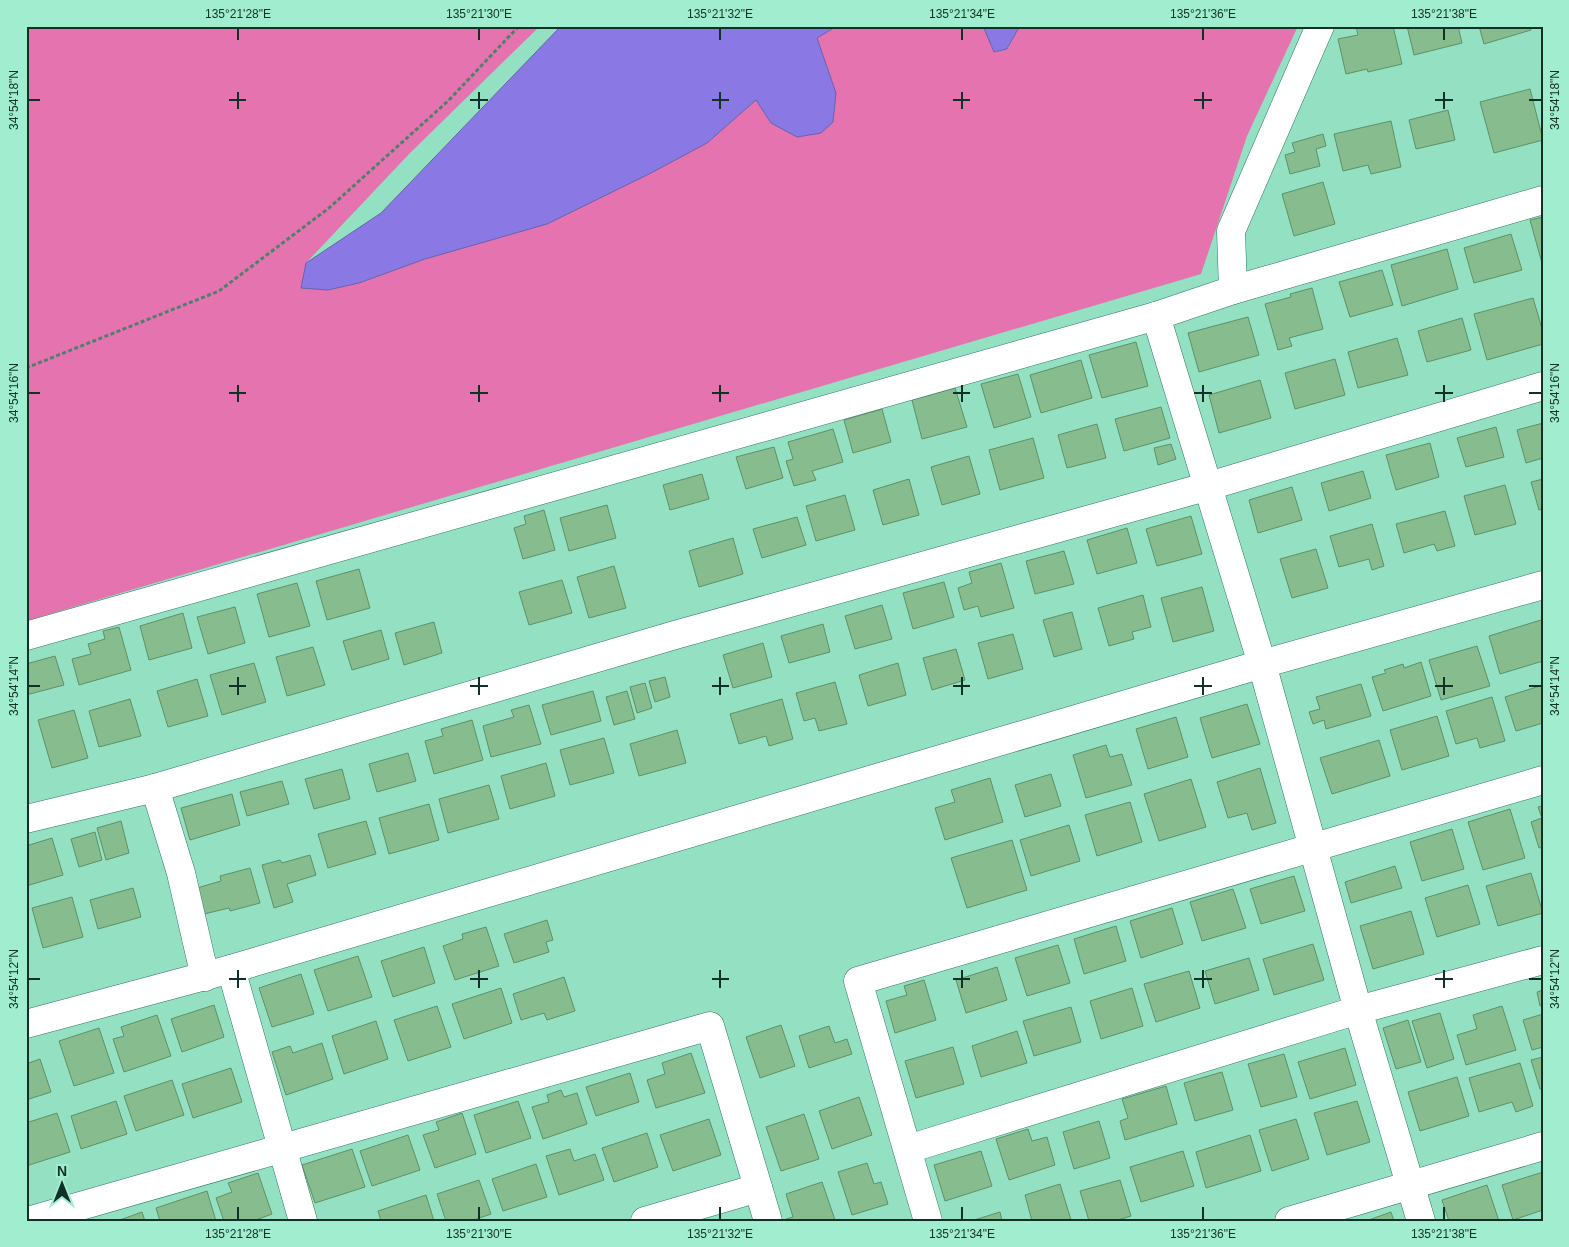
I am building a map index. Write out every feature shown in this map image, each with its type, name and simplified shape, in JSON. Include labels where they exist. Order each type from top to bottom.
[{"type":"street","points":[[1233,290],[1231,231],[1320,26]]},
{"type":"street","points":[[26,636],[1156,316],[1233,290],[1543,200]]},
{"type":"street","points":[[1156,316],[1262,664],[1358,1010],[1421,1221]]},
{"type":"street","points":[[26,819],[155,788],[675,635],[1209,486],[1543,386]]},
{"type":"street","points":[[26,1024],[205,977],[1262,664],[1543,585]]},
{"type":"street","points":[[928,1221],[858,981],[1543,780]]},
{"type":"street","points":[[155,788],[180,873],[205,977]]},
{"type":"street","points":[[908,1149],[1358,1010],[1543,960]]},
{"type":"street","points":[[231,969],[303,1221]]},
{"type":"street","points":[[28,1221],[710,1026],[768,1221]]},
{"type":"street","points":[[1289,1221],[1543,1146]]},
{"type":"street","points":[[644,1221],[758,1188]]},
{"type":"path","points":[[26,368],[219,291],[329,208],[448,102],[518,26]]},
{"type":"shaded area","points":[[26,26],[540,26],[410,153],[306,263],[359,283],[425,259],[707,143],[756,100],[771,123],[836,93],[817,38],[837,26],[983,26],[994,52],[1008,49],[1019,26],[1298,26],[1247,136],[1201,274],[26,621]]},
{"type":"shaded area","points":[[561,26],[837,26],[817,38],[836,93],[833,122],[821,133],[797,137],[771,123],[756,100],[707,143],[547,224],[425,259],[359,283],[328,290],[301,288],[306,263],[381,213]]},
{"type":"shaded area","points":[[983,26],[1019,27],[1007,49],[994,52]]},
{"type":"building","points":[[1356,26],[1393,26],[1402,64],[1368,72],[1367,69],[1346,74],[1338,39],[1358,35]]},
{"type":"building","points":[[1407,26],[1458,26],[1462,43],[1414,55]]},
{"type":"building","points":[[1479,26],[1530,26],[1531,30],[1484,44]]},
{"type":"building","points":[[1530,89],[1543,140],[1494,153],[1480,102]]},
{"type":"building","points":[[1448,110],[1455,140],[1416,149],[1409,120]]},
{"type":"building","points":[[1391,121],[1401,167],[1371,174],[1368,165],[1343,171],[1334,134]]},
{"type":"building","points":[[1323,134],[1326,146],[1316,149],[1320,166],[1290,174],[1285,155],[1295,152],[1292,143]]},
{"type":"building","points":[[1323,182],[1335,224],[1294,236],[1282,194]]},
{"type":"building","points":[[1543,217],[1543,263],[1542,263],[1530,220]]},
{"type":"building","points":[[1511,234],[1522,270],[1474,283],[1464,248]]},
{"type":"building","points":[[1447,249],[1458,289],[1402,306],[1391,265]]},
{"type":"building","points":[[1382,270],[1393,305],[1350,317],[1339,282]]},
{"type":"building","points":[[1312,288],[1323,329],[1289,338],[1292,346],[1278,350],[1265,304],[1291,297],[1290,294]]},
{"type":"building","points":[[1533,298],[1543,332],[1543,344],[1487,360],[1474,314]]},
{"type":"building","points":[[1248,317],[1259,355],[1199,372],[1188,333]]},
{"type":"building","points":[[1462,318],[1471,350],[1427,362],[1418,331]]},
{"type":"building","points":[[1397,338],[1408,375],[1358,388],[1348,352]]},
{"type":"building","points":[[1136,342],[1148,386],[1102,398],[1089,355]]},
{"type":"building","points":[[1335,359],[1345,395],[1295,409],[1285,373]]},
{"type":"building","points":[[1081,360],[1092,398],[1041,413],[1030,375]]},
{"type":"building","points":[[1018,374],[1031,417],[994,428],[981,384]]},
{"type":"building","points":[[1260,380],[1271,418],[1219,433],[1209,395]]},
{"type":"building","points":[[955,388],[967,427],[922,439],[912,400]]},
{"type":"building","points":[[1161,407],[1170,438],[1124,451],[1115,419]]},
{"type":"building","points":[[882,409],[891,442],[853,453],[844,420]]},
{"type":"building","points":[[1543,423],[1543,458],[1526,463],[1517,430]]},
{"type":"building","points":[[1097,424],[1106,458],[1067,468],[1058,435]]},
{"type":"building","points":[[1496,427],[1504,457],[1466,467],[1457,438]]},
{"type":"building","points":[[833,429],[843,462],[812,471],[816,480],[794,486],[786,461],[793,459],[788,442]]},
{"type":"building","points":[[1033,438],[1044,478],[1000,490],[989,450]]},
{"type":"building","points":[[1430,443],[1439,477],[1396,490],[1386,455]]},
{"type":"building","points":[[1171,444],[1176,459],[1158,465],[1154,448]]},
{"type":"building","points":[[774,447],[783,478],[746,489],[736,457]]},
{"type":"building","points":[[969,456],[980,494],[942,505],[931,467]]},
{"type":"building","points":[[1363,471],[1371,498],[1329,511],[1321,483]]},
{"type":"building","points":[[702,474],[709,499],[670,510],[663,485]]},
{"type":"building","points":[[909,479],[919,515],[883,525],[873,490]]},
{"type":"building","points":[[1543,479],[1543,509],[1539,510],[1531,482]]},
{"type":"building","points":[[1505,485],[1516,524],[1475,535],[1464,496]]},
{"type":"building","points":[[1292,487],[1302,520],[1258,533],[1249,500]]},
{"type":"building","points":[[845,495],[855,530],[816,541],[806,506]]},
{"type":"building","points":[[607,505],[616,538],[569,551],[560,518]]},
{"type":"building","points":[[544,510],[555,550],[523,559],[514,528],[526,524],[524,516]]},
{"type":"building","points":[[1445,511],[1455,546],[1437,551],[1434,544],[1404,553],[1396,524]]},
{"type":"building","points":[[1191,516],[1202,554],[1157,566],[1146,529]]},
{"type":"building","points":[[797,517],[806,545],[762,558],[753,529]]},
{"type":"building","points":[[1372,524],[1384,566],[1372,570],[1369,559],[1339,567],[1330,536]]},
{"type":"building","points":[[1127,528],[1137,563],[1097,574],[1087,540]]},
{"type":"building","points":[[733,538],[743,574],[699,587],[689,551]]},
{"type":"building","points":[[1316,549],[1328,588],[1292,598],[1280,559]]},
{"type":"building","points":[[1064,551],[1074,584],[1035,594],[1026,561]]},
{"type":"building","points":[[1001,563],[1014,608],[981,617],[978,606],[964,610],[958,588],[972,583],[969,572]]},
{"type":"building","points":[[614,566],[626,608],[589,618],[577,577]]},
{"type":"building","points":[[359,569],[370,608],[327,620],[316,581]]},
{"type":"building","points":[[562,580],[572,613],[529,625],[519,592]]},
{"type":"building","points":[[944,582],[954,617],[913,629],[903,593]]},
{"type":"building","points":[[297,583],[310,626],[269,637],[257,594]]},
{"type":"building","points":[[1202,587],[1214,631],[1173,642],[1161,598]]},
{"type":"building","points":[[1143,595],[1151,627],[1132,632],[1134,639],[1109,646],[1098,608]]},
{"type":"building","points":[[882,605],[892,639],[855,649],[845,616]]},
{"type":"building","points":[[235,607],[245,643],[208,654],[197,617]]},
{"type":"building","points":[[1072,612],[1082,649],[1054,657],[1043,620]]},
{"type":"building","points":[[183,613],[192,648],[149,660],[140,626]]},
{"type":"building","points":[[1541,620],[1543,625],[1543,661],[1500,674],[1489,636]]},
{"type":"building","points":[[434,622],[442,653],[404,665],[395,633]]},
{"type":"building","points":[[823,624],[830,652],[789,663],[781,636]]},
{"type":"building","points":[[119,627],[131,670],[79,685],[72,659],[91,654],[88,644],[105,639],[103,631]]},
{"type":"building","points":[[381,630],[389,659],[352,670],[343,641]]},
{"type":"building","points":[[1013,634],[1023,669],[988,679],[978,643]]},
{"type":"building","points":[[763,643],[772,677],[733,688],[723,655]]},
{"type":"building","points":[[1477,646],[1490,686],[1441,700],[1429,660]]},
{"type":"building","points":[[313,647],[325,685],[287,696],[276,657]]},
{"type":"building","points":[[956,649],[965,680],[932,690],[923,658]]},
{"type":"building","points":[[55,656],[64,685],[26,695],[26,664]]},
{"type":"building","points":[[1421,662],[1431,696],[1383,711],[1372,677],[1386,673],[1384,670],[1403,664],[1404,668]]},
{"type":"building","points":[[254,663],[266,702],[222,715],[210,675]]},
{"type":"building","points":[[898,663],[906,695],[868,706],[859,675]]},
{"type":"building","points":[[665,677],[670,697],[655,702],[649,681]]},
{"type":"building","points":[[197,679],[208,716],[168,727],[157,691]]},
{"type":"building","points":[[835,682],[847,724],[819,731],[815,718],[804,721],[796,693]]},
{"type":"building","points":[[645,683],[652,708],[637,713],[630,687]]},
{"type":"building","points":[[1361,684],[1371,716],[1326,729],[1324,720],[1313,724],[1309,712],[1320,709],[1316,697]]},
{"type":"building","points":[[1543,685],[1543,723],[1516,731],[1505,697]]},
{"type":"building","points":[[593,691],[601,721],[551,735],[542,705]]},
{"type":"building","points":[[627,691],[635,719],[614,725],[606,697]]},
{"type":"building","points":[[1492,697],[1505,741],[1480,748],[1477,738],[1456,744],[1446,711]]},
{"type":"building","points":[[130,699],[141,736],[99,747],[89,711]]},
{"type":"building","points":[[782,699],[793,739],[769,746],[766,736],[739,744],[730,714]]},
{"type":"building","points":[[1247,704],[1260,744],[1212,758],[1200,718]]},
{"type":"building","points":[[529,705],[541,744],[491,757],[483,726],[514,717],[511,710]]},
{"type":"building","points":[[74,710],[88,758],[52,768],[38,720]]},
{"type":"building","points":[[1437,716],[1449,756],[1402,770],[1390,730]]},
{"type":"building","points":[[1176,717],[1188,757],[1148,769],[1136,729]]},
{"type":"building","points":[[472,720],[483,760],[434,774],[425,741],[443,736],[441,729]]},
{"type":"building","points":[[677,730],[686,763],[639,776],[630,744]]},
{"type":"building","points":[[604,738],[614,773],[570,785],[560,750]]},
{"type":"building","points":[[1379,740],[1390,776],[1332,794],[1320,758]]},
{"type":"building","points":[[1106,745],[1110,757],[1122,754],[1132,785],[1086,798],[1073,755]]},
{"type":"building","points":[[408,753],[416,781],[377,792],[369,764]]},
{"type":"building","points":[[546,763],[555,796],[510,809],[501,776]]},
{"type":"building","points":[[1260,768],[1276,823],[1252,830],[1247,813],[1228,818],[1217,782]]},
{"type":"building","points":[[342,769],[350,799],[314,809],[305,779]]},
{"type":"building","points":[[1051,774],[1061,806],[1025,817],[1015,785]]},
{"type":"building","points":[[990,778],[1003,822],[945,840],[935,808],[955,802],[951,790]]},
{"type":"building","points":[[1191,779],[1206,827],[1159,841],[1144,794]]},
{"type":"building","points":[[282,781],[289,804],[247,816],[240,792]]},
{"type":"building","points":[[489,785],[499,819],[448,833],[439,799]]},
{"type":"building","points":[[232,794],[240,825],[190,840],[181,808]]},
{"type":"building","points":[[1130,802],[1142,842],[1097,856],[1085,815]]},
{"type":"building","points":[[429,804],[439,840],[389,854],[379,818]]},
{"type":"building","points":[[1543,806],[1543,847],[1539,848],[1531,822],[1542,818],[1538,807]]},
{"type":"building","points":[[1510,809],[1525,858],[1483,870],[1468,822]]},
{"type":"building","points":[[121,821],[129,853],[106,860],[97,828]]},
{"type":"building","points":[[366,821],[376,854],[328,868],[318,834]]},
{"type":"building","points":[[1069,825],[1080,861],[1031,876],[1020,840]]},
{"type":"building","points":[[1452,829],[1464,869],[1422,881],[1410,842]]},
{"type":"building","points":[[95,832],[102,860],[79,867],[71,839]]},
{"type":"building","points":[[52,838],[63,875],[26,886],[26,846]]},
{"type":"building","points":[[1012,840],[1027,890],[967,908],[951,858]]},
{"type":"building","points":[[310,855],[316,875],[287,884],[293,902],[274,908],[262,865],[280,860],[282,863]]},
{"type":"building","points":[[1395,866],[1402,888],[1351,903],[1345,882]]},
{"type":"building","points":[[250,868],[260,903],[230,911],[229,908],[204,914],[197,888],[221,881],[220,876]]},
{"type":"building","points":[[1531,873],[1543,913],[1498,926],[1486,886]]},
{"type":"building","points":[[1294,876],[1305,911],[1261,924],[1250,889]]},
{"type":"building","points":[[1468,885],[1480,924],[1437,937],[1425,898]]},
{"type":"building","points":[[133,888],[141,917],[98,929],[90,900]]},
{"type":"building","points":[[1233,889],[1246,928],[1202,941],[1190,902]]},
{"type":"building","points":[[72,897],[83,937],[43,948],[32,908]]},
{"type":"building","points":[[1172,908],[1183,944],[1141,958],[1130,921]]},
{"type":"building","points":[[1411,911],[1424,954],[1373,969],[1360,926]]},
{"type":"building","points":[[547,920],[553,940],[546,942],[549,952],[514,963],[504,934]]},
{"type":"building","points":[[1116,926],[1126,961],[1084,974],[1074,939]]},
{"type":"building","points":[[486,927],[499,966],[455,980],[443,946],[463,939],[462,934]]},
{"type":"building","points":[[1313,944],[1324,980],[1274,995],[1263,959]]},
{"type":"building","points":[[1058,945],[1070,983],[1027,996],[1015,958]]},
{"type":"building","points":[[424,947],[435,983],[393,997],[381,961]]},
{"type":"building","points":[[358,956],[372,997],[328,1011],[314,970]]},
{"type":"building","points":[[1249,958],[1259,990],[1215,1004],[1205,971]]},
{"type":"building","points":[[997,967],[1007,1000],[966,1013],[956,980]]},
{"type":"building","points":[[1189,971],[1200,1008],[1156,1022],[1144,984]]},
{"type":"building","points":[[301,974],[314,1014],[272,1027],[259,988]]},
{"type":"building","points":[[564,977],[575,1011],[547,1020],[544,1013],[521,1020],[513,994]]},
{"type":"building","points":[[924,980],[936,1020],[895,1033],[886,1001],[907,995],[904,986]]},
{"type":"building","points":[[501,988],[512,1023],[464,1039],[452,1004]]},
{"type":"building","points":[[1132,988],[1143,1026],[1101,1039],[1090,1001]]},
{"type":"building","points":[[1543,990],[1543,1005],[1540,1006],[1537,992]]},
{"type":"building","points":[[214,1005],[224,1037],[182,1052],[171,1019]]},
{"type":"building","points":[[437,1006],[451,1047],[408,1061],[394,1020]]},
{"type":"building","points":[[1502,1006],[1516,1050],[1466,1065],[1457,1035],[1477,1029],[1473,1015]]},
{"type":"building","points":[[1071,1007],[1081,1042],[1034,1056],[1023,1021]]},
{"type":"building","points":[[1440,1013],[1454,1059],[1427,1068],[1412,1021]]},
{"type":"building","points":[[1543,1014],[1543,1047],[1532,1050],[1523,1020]]},
{"type":"building","points":[[157,1015],[171,1056],[124,1072],[113,1039],[124,1036],[121,1027]]},
{"type":"building","points":[[1408,1020],[1421,1062],[1396,1069],[1383,1028]]},
{"type":"building","points":[[376,1021],[388,1059],[344,1074],[332,1036]]},
{"type":"building","points":[[781,1025],[795,1066],[760,1078],[746,1037]]},
{"type":"building","points":[[829,1026],[835,1043],[847,1039],[852,1054],[809,1068],[799,1036]]},
{"type":"building","points":[[99,1028],[114,1073],[74,1086],[59,1041]]},
{"type":"building","points":[[1017,1031],[1027,1063],[981,1077],[972,1046]]},
{"type":"building","points":[[322,1043],[333,1079],[286,1095],[272,1052],[290,1046],[293,1053]]},
{"type":"building","points":[[953,1047],[964,1084],[916,1098],[905,1061]]},
{"type":"building","points":[[1345,1048],[1356,1085],[1310,1099],[1298,1062]]},
{"type":"building","points":[[691,1053],[705,1093],[656,1108],[647,1080],[665,1074],[662,1063]]},
{"type":"building","points":[[1284,1054],[1297,1097],[1261,1107],[1248,1064]]},
{"type":"building","points":[[1543,1057],[1543,1089],[1540,1089],[1531,1060]]},
{"type":"building","points":[[40,1059],[51,1092],[26,1100],[26,1064]]},
{"type":"building","points":[[1520,1063],[1533,1106],[1516,1112],[1512,1102],[1479,1112],[1469,1078]]},
{"type":"building","points":[[231,1068],[242,1102],[193,1118],[182,1084]]},
{"type":"building","points":[[1222,1072],[1233,1110],[1195,1121],[1184,1083]]},
{"type":"building","points":[[630,1073],[639,1102],[596,1116],[586,1087]]},
{"type":"building","points":[[1457,1077],[1469,1116],[1420,1131],[1408,1092]]},
{"type":"building","points":[[172,1080],[184,1115],[136,1131],[124,1096]]},
{"type":"building","points":[[1166,1086],[1177,1124],[1125,1140],[1120,1121],[1128,1118],[1122,1099]]},
{"type":"building","points":[[561,1090],[564,1097],[577,1093],[587,1124],[543,1139],[532,1107],[549,1102],[547,1095]]},
{"type":"building","points":[[859,1097],[872,1135],[832,1149],[819,1111]]},
{"type":"building","points":[[116,1101],[127,1134],[81,1149],[71,1116]]},
{"type":"building","points":[[518,1101],[531,1138],[486,1153],[474,1115]]},
{"type":"building","points":[[1357,1101],[1370,1142],[1327,1155],[1314,1113]]},
{"type":"building","points":[[57,1113],[70,1152],[26,1166],[26,1123]]},
{"type":"building","points":[[462,1113],[476,1154],[435,1168],[423,1135],[439,1130],[436,1122]]},
{"type":"building","points":[[804,1114],[819,1159],[781,1171],[766,1127]]},
{"type":"building","points":[[709,1119],[721,1155],[673,1171],[660,1135]]},
{"type":"building","points":[[1296,1119],[1309,1159],[1272,1171],[1259,1130]]},
{"type":"building","points":[[1099,1121],[1110,1158],[1074,1169],[1063,1132]]},
{"type":"building","points":[[1028,1129],[1032,1141],[1047,1137],[1055,1165],[1009,1180],[996,1139]]},
{"type":"building","points":[[647,1133],[658,1167],[614,1182],[602,1148]]},
{"type":"building","points":[[408,1135],[420,1170],[372,1186],[360,1151]]},
{"type":"building","points":[[1250,1135],[1261,1171],[1206,1188],[1196,1152]]},
{"type":"building","points":[[352,1149],[365,1187],[315,1203],[302,1165]]},
{"type":"building","points":[[570,1149],[574,1161],[595,1154],[604,1180],[559,1195],[546,1156]]},
{"type":"building","points":[[981,1151],[992,1186],[945,1201],[934,1165]]},
{"type":"building","points":[[1183,1151],[1194,1186],[1141,1202],[1130,1167]]},
{"type":"building","points":[[867,1163],[874,1184],[881,1182],[888,1204],[852,1215],[838,1172]]},
{"type":"building","points":[[536,1164],[547,1197],[503,1211],[492,1179]]},
{"type":"building","points":[[1543,1172],[1543,1210],[1513,1220],[1502,1185]]},
{"type":"building","points":[[258,1173],[272,1214],[253,1221],[224,1221],[216,1198],[232,1192],[228,1183]]},
{"type":"building","points":[[479,1180],[491,1214],[471,1221],[446,1221],[437,1194]]},
{"type":"building","points":[[1120,1180],[1131,1216],[1115,1221],[1089,1221],[1080,1191]]},
{"type":"building","points":[[822,1182],[835,1220],[787,1221],[786,1219],[793,1217],[786,1194]]},
{"type":"building","points":[[1060,1184],[1071,1220],[1032,1221],[1025,1195]]},
{"type":"building","points":[[1487,1185],[1499,1221],[1449,1221],[1442,1200]]},
{"type":"building","points":[[207,1191],[216,1221],[160,1221],[156,1208]]},
{"type":"building","points":[[426,1195],[434,1221],[381,1221],[378,1211]]},
{"type":"building","points":[[142,1212],[145,1221],[117,1221]]},
{"type":"building","points":[[1000,1212],[1002,1221],[971,1221]]},
{"type":"building","points":[[1391,1212],[1394,1221],[1366,1221]]}]
